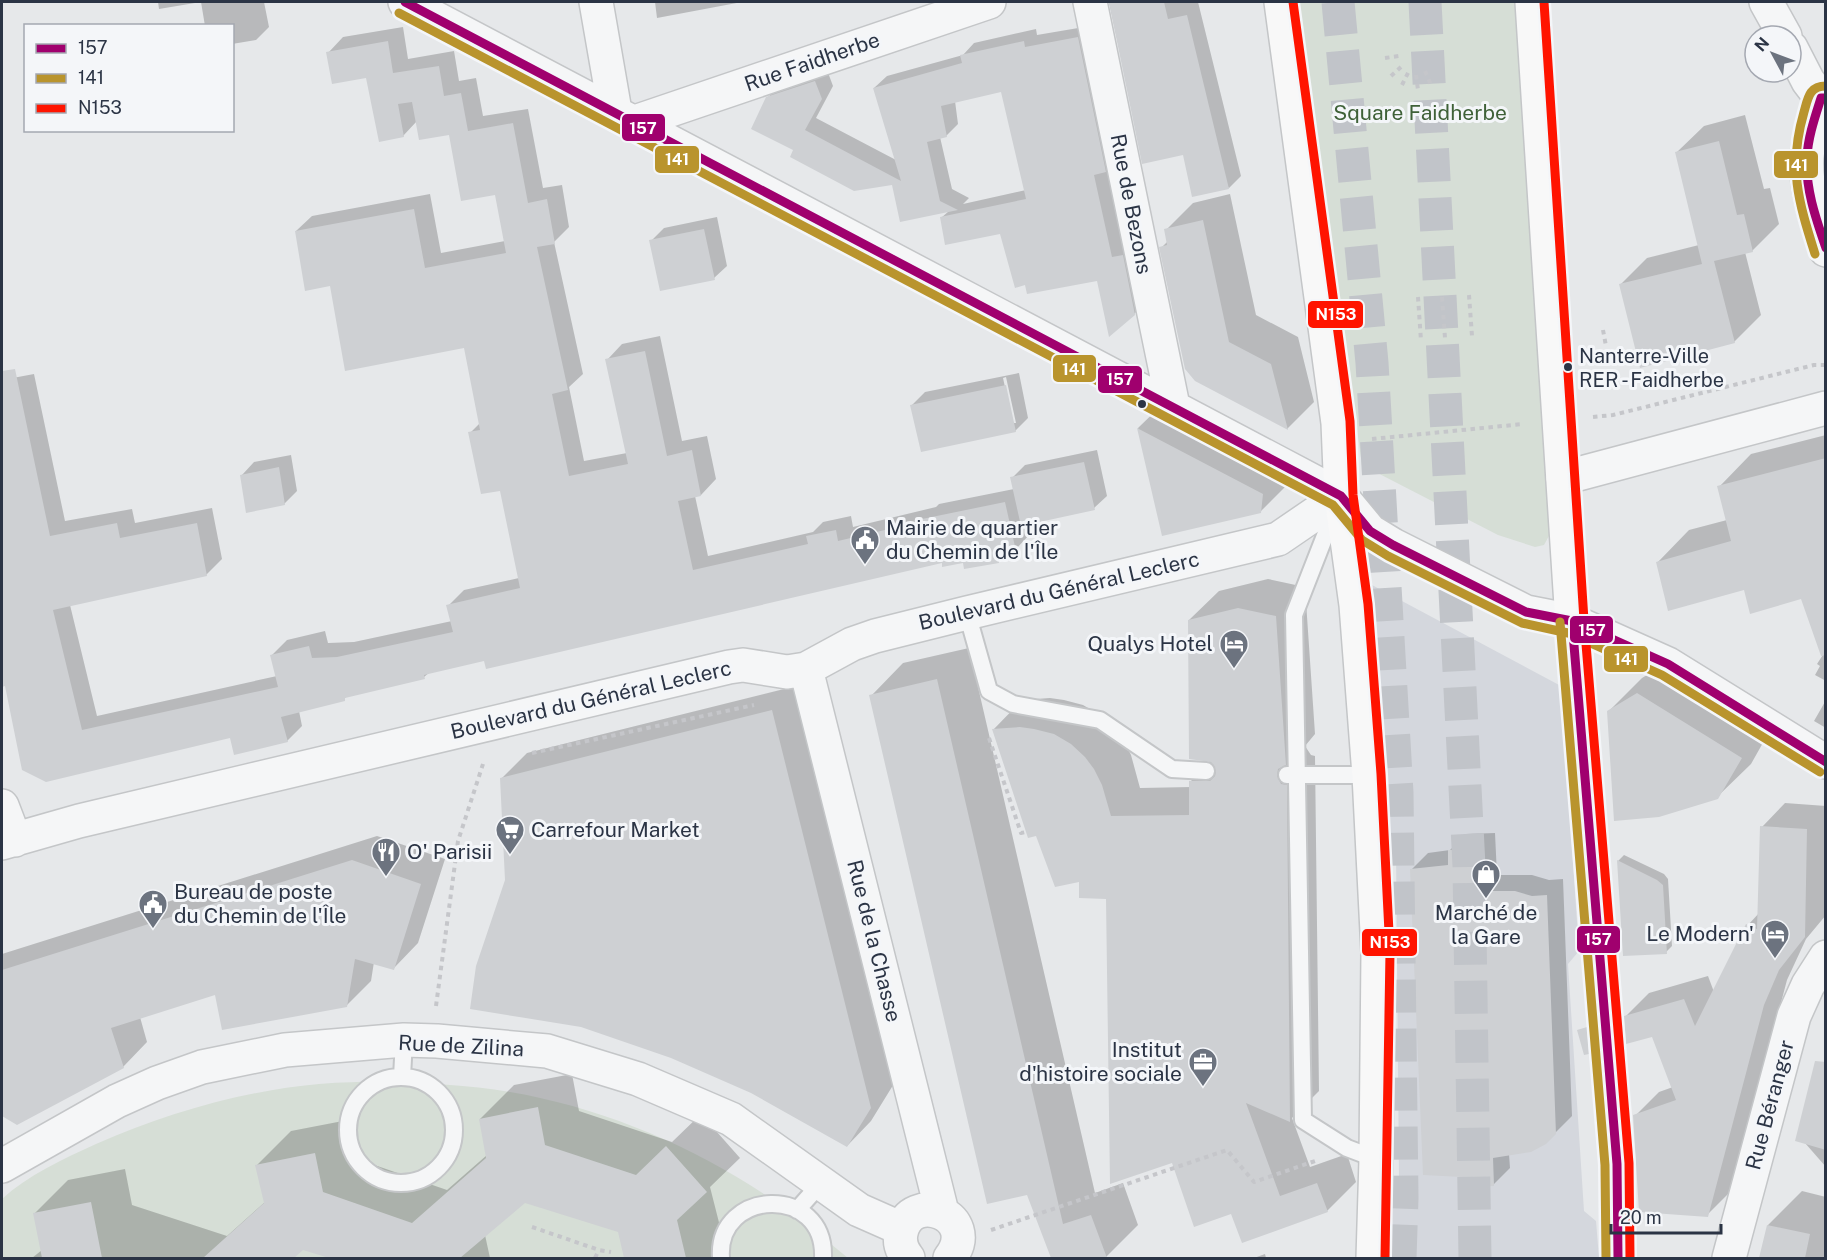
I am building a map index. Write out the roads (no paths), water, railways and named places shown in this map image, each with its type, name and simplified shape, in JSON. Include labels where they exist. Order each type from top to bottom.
[{"type":"main road","points":[[1281,2],[1338,423],[1341,496],[1356,605],[1369,775],[1378,952],[1362,1153],[1373,1258]]},
{"type":"main road","points":[[1532,2],[1572,621]]},
{"type":"street","points":[[405,2],[1341,496],[1370,531],[1393,545],[1526,612],[1572,621],[1668,664],[1826,762]]},
{"type":"street","points":[[596,2],[625,117]]},
{"type":"street","name":"Rue Faidherbe","points":[[625,117],[989,2]]},
{"type":"street","name":"Rue de Bezons","points":[[1090,2],[1173,406]]},
{"type":"street","points":[[1766,2],[1778,24]]},
{"type":"street","points":[[1803,71],[1808,81],[1823,98],[1812,129],[1807,158],[1809,189],[1826,250]]},
{"type":"street","points":[[1563,478],[1826,408]]},
{"type":"street","name":"Boulevard du Général Leclerc","points":[[8,842],[91,818],[729,667],[743,665],[787,672],[806,669],[852,644],[967,613],[1278,539],[1341,496]]},
{"type":"street","points":[[1572,621],[1617,1164],[1618,1258]]},
{"type":"street","name":"Rue de la Chasse","points":[[806,669],[950,1235]]},
{"type":"street","points":[[2,806],[8,842]]},
{"type":"street","name":"Rue Béranger","points":[[1729,1258],[1794,1016],[1808,985],[1826,957]]},
{"type":"street","name":"Rue de Zilina","points":[[2,1166],[117,1101],[201,1067],[285,1050],[404,1040],[453,1042],[547,1051],[638,1079],[731,1119],[822,1182],[905,1244]]},
{"type":"street","points":[[905,1244],[907,1220],[923,1210],[950,1235]]},
{"type":"lane","points":[[1341,496],[1294,615],[1291,775],[1303,1120],[1362,1153]]},
{"type":"lane","points":[[967,613],[989,691],[1013,704],[1100,720],[1172,769],[1206,771]]},
{"type":"lane","points":[[1291,775],[1369,775]]},
{"type":"lane","points":[[402,1077],[404,1040]]},
{"type":"lane","points":[[402,1077],[420,1080],[436,1090],[447,1104],[454,1120],[454,1139],[448,1156],[437,1170],[421,1180],[404,1184],[386,1182],[371,1175],[358,1163],[350,1148],[347,1131],[350,1114],[358,1099],[370,1087],[385,1079],[402,1077]]},
{"type":"lane","points":[[797,1210],[822,1182]]},
{"type":"lane","points":[[721,1258],[723,1238],[732,1222],[745,1210],[762,1204],[780,1204],[797,1210],[810,1220],[819,1233],[824,1249],[823,1258]]},
{"type":"tunnel","points":[[1338,2],[1372,363],[1397,793],[1402,1198],[1400,1258]]},
{"type":"tunnel","points":[[1425,2],[1469,866],[1475,1258]]},
{"type":"place","name":"Nanterre-Ville RER - Faidherbe","points":[[1568,367]]},
{"type":"place","name":"Mairie de quartier du Chemin de l'Île","points":[[865,566]]},
{"type":"place","name":"Qualys Hotel","points":[[1234,670]]},
{"type":"place","name":"Carrefour Market","points":[[510,856]]},
{"type":"place","name":"O' Parisii","points":[[386,878]]},
{"type":"place","name":"Marché de la Gare","points":[[1486,900]]},
{"type":"place","name":"Bureau de poste du Chemin de l'Île","points":[[153,930]]},
{"type":"place","name":"Le Modern'","points":[[1775,960]]},
{"type":"place","name":"Institut d'histoire sociale","points":[[1203,1088]]},
{"type":"park label","name":"Square Faidherbe","points":[[1420,113]]}]
